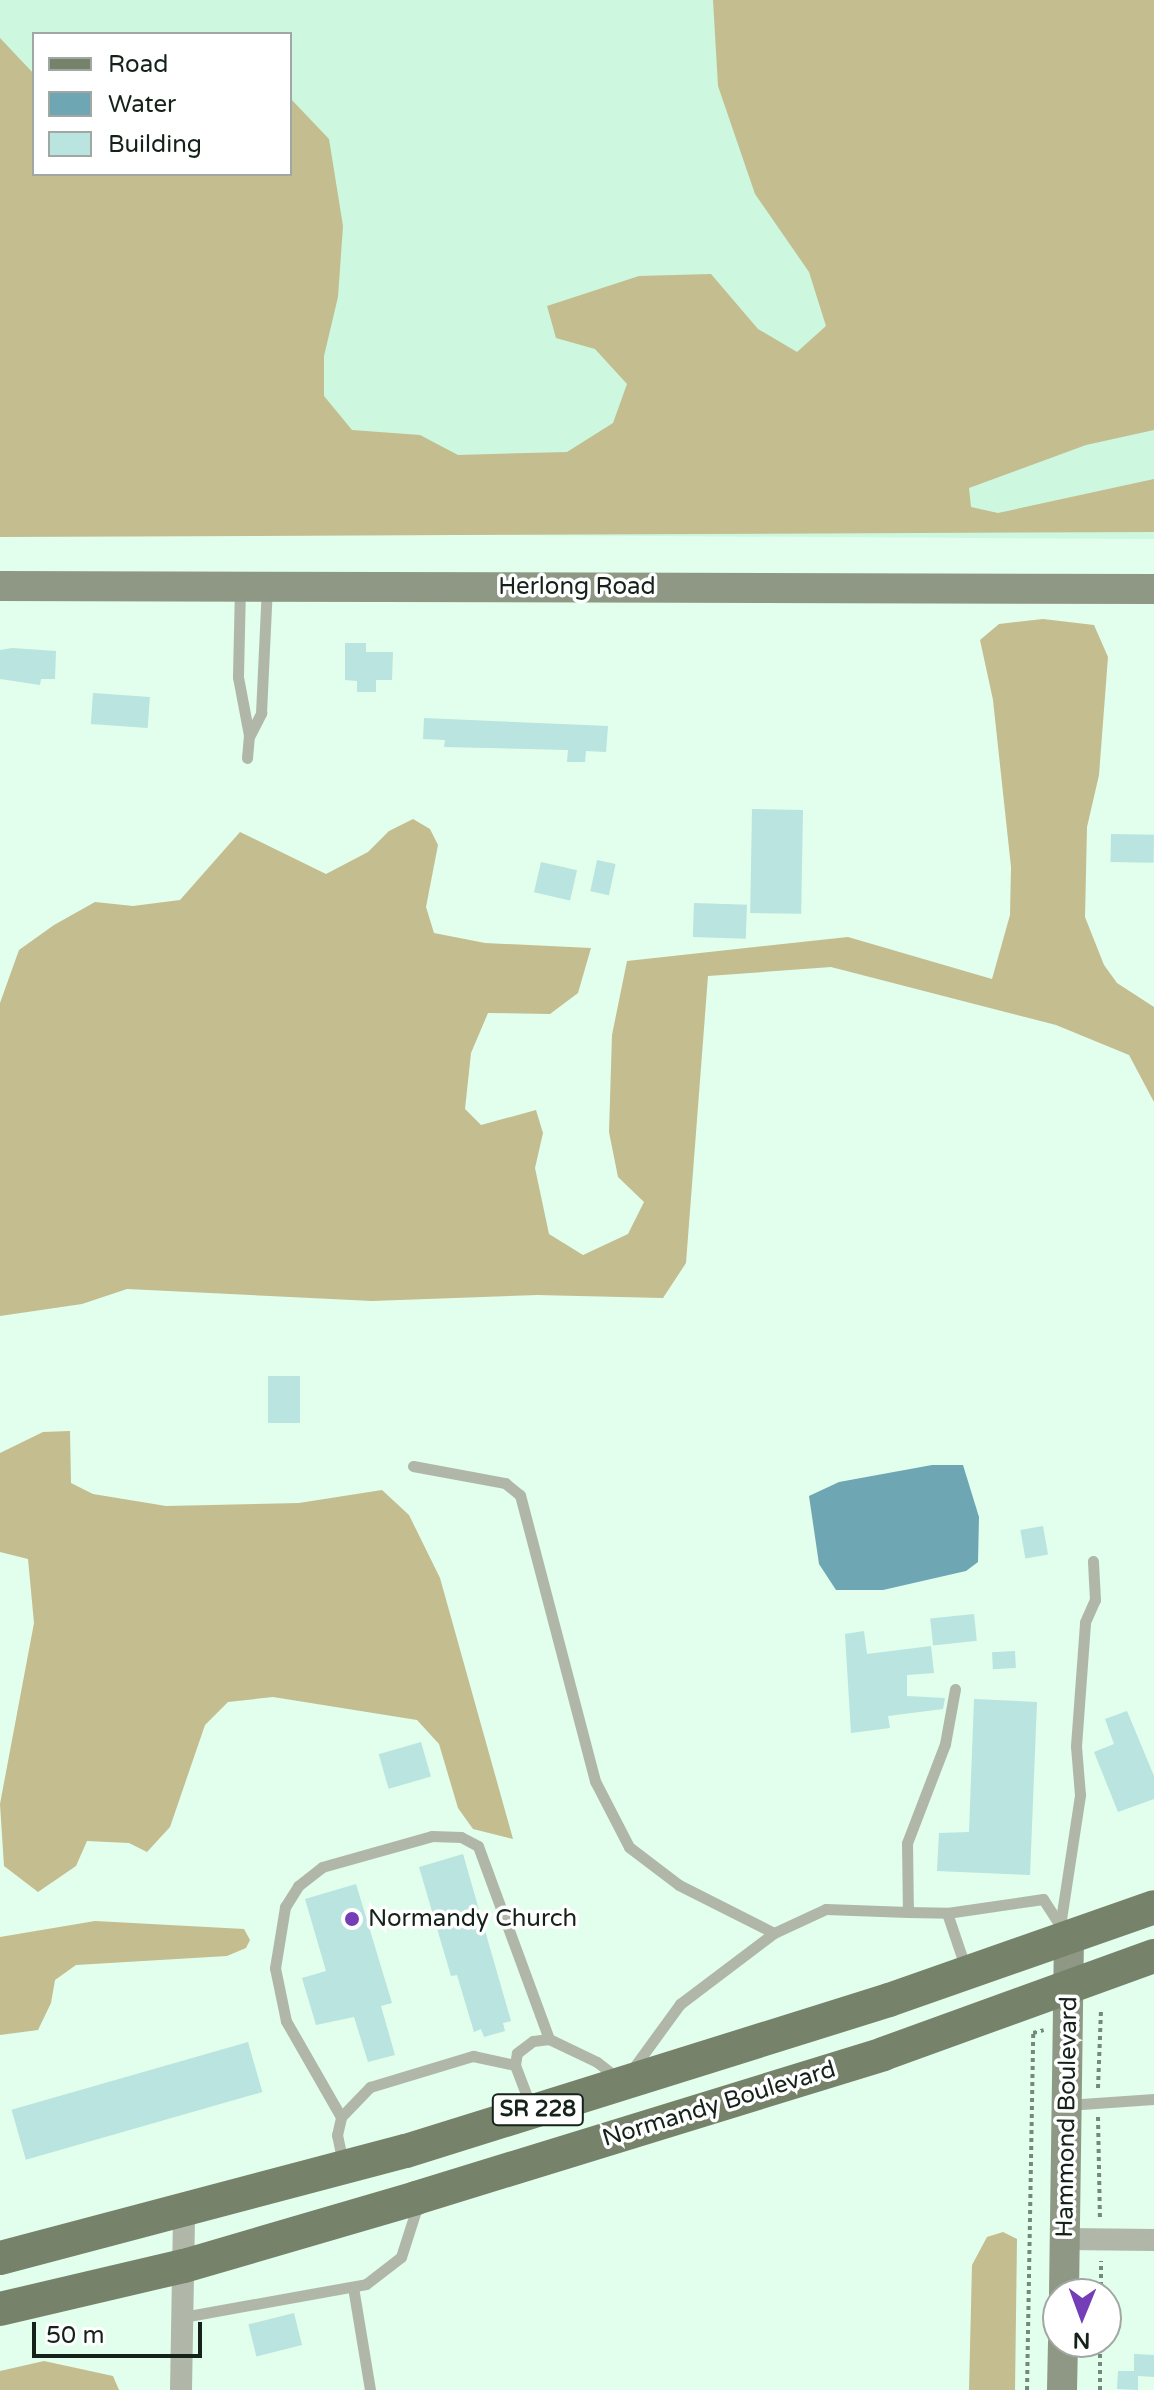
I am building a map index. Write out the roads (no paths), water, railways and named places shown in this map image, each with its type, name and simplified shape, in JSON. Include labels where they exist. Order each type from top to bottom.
[{"type":"main road","name":"Normandy Boulevard","points":[[0,2258],[344,2168],[533,2111],[968,1973],[1065,1933],[1154,1907]]},
{"type":"main road","name":"Normandy Boulevard","points":[[0,2309],[184,2266],[421,2196],[883,2054],[1069,1990],[1154,1956]]},
{"type":"main road","points":[[623,2083],[640,2128]]},
{"type":"street","name":"Herlong Road","points":[[0,586],[1154,589]]},
{"type":"street","name":"Hammond Boulevard","points":[[1064,2278],[1069,1990],[1065,1933]]},
{"type":"street","points":[[181,2390],[184,2212]]},
{"type":"street","points":[[1065,2239],[1154,2240]]},
{"type":"street","points":[[1062,2390],[1063,2358]]},
{"type":"lane","points":[[249,735],[261,713],[254,587]]},
{"type":"lane","points":[[247,758],[249,735],[238,677],[254,587]]},
{"type":"lane","points":[[413,1466],[505,1483],[520,1495],[595,1781],[629,1847],[679,1885],[774,1933]]},
{"type":"lane","points":[[1065,1933],[1080,1795],[1076,1746],[1085,1622],[1095,1600],[1093,1561]]},
{"type":"lane","points":[[908,1912],[907,1843],[945,1744],[955,1689]]},
{"type":"lane","points":[[341,2117],[286,2021],[275,1968],[285,1907],[298,1886],[322,1867],[432,1836],[461,1837],[478,1846],[549,2039]]},
{"type":"lane","points":[[533,2111],[515,2065],[521,2047],[549,2039],[597,2062],[623,2083],[680,2004],[774,1933],[826,1909],[947,1913],[1043,1899],[1065,1933]]},
{"type":"lane","points":[[947,1913],[968,1973]]},
{"type":"lane","points":[[344,2168],[337,2135],[341,2117],[370,2087],[395,2076],[473,2056],[515,2065]]},
{"type":"lane","points":[[1067,2105],[1154,2099]]},
{"type":"lane","points":[[183,2317],[353,2287],[385,2275],[401,2257],[421,2196]]},
{"type":"lane","points":[[353,2287],[370,2390]]},
{"type":"water","points":[[932,1465],[963,1465],[979,1517],[978,1562],[966,1571],[883,1590],[836,1590],[819,1564],[809,1496],[839,1482]]},
{"type":"place","name":"Normandy Church","points":[[352,1919]]}]
